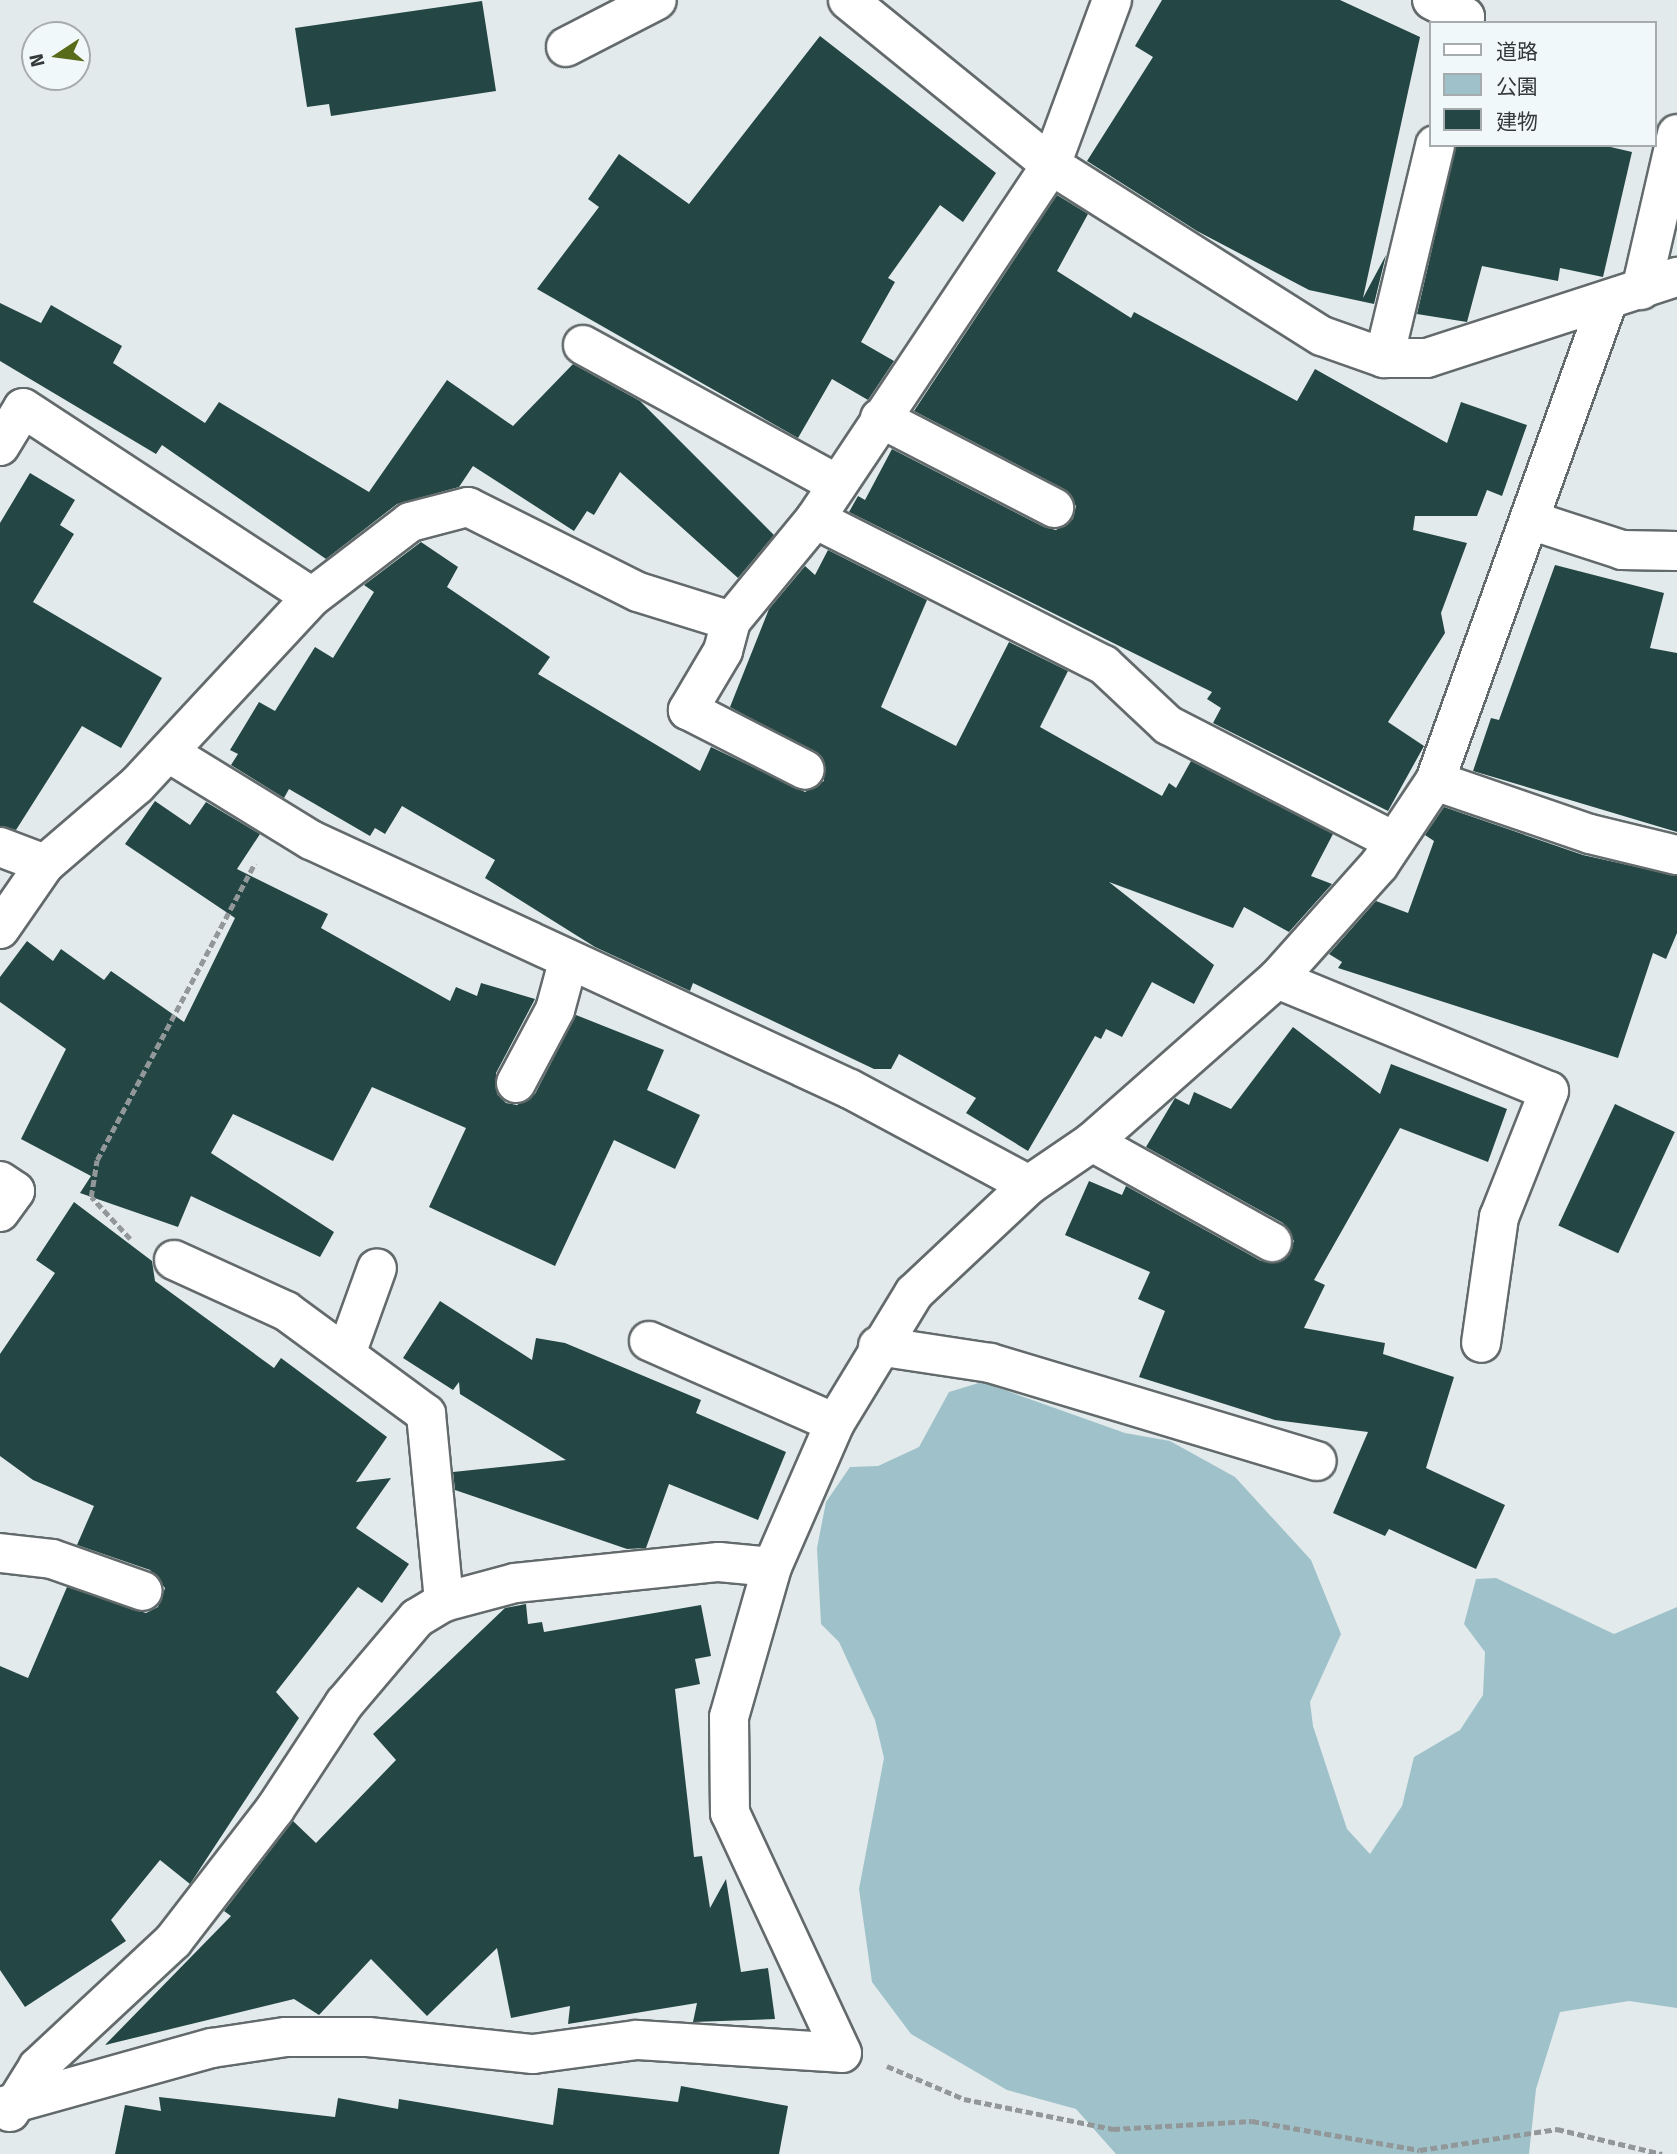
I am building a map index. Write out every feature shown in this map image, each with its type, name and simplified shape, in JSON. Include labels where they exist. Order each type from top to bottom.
[{"type":"street","points":[[566,47],[656,0]]},
{"type":"street","points":[[848,0],[1051,165],[1322,336],[1384,358],[1427,358],[1677,277]]},
{"type":"street","points":[[805,771],[688,710],[723,651],[731,621],[815,519],[1051,165],[1112,0]]},
{"type":"street","points":[[1432,0],[1465,17],[1464,21]]},
{"type":"street","points":[[6,2112],[212,2048],[286,2037],[368,2037],[533,2054],[637,2040],[842,2053],[730,1813],[729,1717],[772,1567],[835,1423],[878,1346],[914,1293],[1029,1185],[1092,1142],[1277,979],[1394,841],[1435,781],[1533,521],[1624,296],[1677,134]]},
{"type":"street","points":[[1384,358],[1435,147]]},
{"type":"street","points":[[583,345],[837,484]]},
{"type":"street","points":[[0,446],[23,408],[312,597]]},
{"type":"street","points":[[880,418],[1054,508]]},
{"type":"street","points":[[0,929],[46,863],[169,753],[312,597],[410,522],[468,507],[638,592],[731,621]]},
{"type":"street","points":[[815,519],[1104,664],[1168,725],[1394,841]]},
{"type":"street","points":[[1533,521],[1622,550],[1677,551]]},
{"type":"street","points":[[169,753],[279,820],[568,962],[850,1089],[1029,1185]]},
{"type":"street","points":[[1435,781],[1590,834],[1677,855]]},
{"type":"street","points":[[0,848],[46,863]]},
{"type":"street","points":[[516,1083],[555,1010],[568,962]]},
{"type":"street","points":[[1277,979],[1549,1091],[1499,1217],[1481,1343]]},
{"type":"street","points":[[1092,1142],[1272,1241]]},
{"type":"street","points":[[0,1181],[15,1191],[0,1212]]},
{"type":"street","points":[[174,1260],[286,1311],[426,1414],[444,1602]]},
{"type":"street","points":[[346,1354],[377,1268]]},
{"type":"street","points":[[649,1341],[835,1423]]},
{"type":"street","points":[[878,1346],[990,1363],[1317,1461]]},
{"type":"street","points":[[0,1553],[52,1559],[143,1591]]},
{"type":"street","points":[[6,2112],[38,2067],[173,1941],[275,1809],[344,1704],[417,1618],[444,1602],[515,1583],[643,1567],[719,1562],[772,1567]]},
{"type":"path","points":[[174,1260],[120,1234],[91,1197],[97,1160],[279,820]]},
{"type":"path","points":[[842,2053],[964,2099],[1062,2124],[1113,2129],[1240,2120],[1420,2150],[1557,2129],[1662,2154]]},
{"type":"green space","points":[[982,1382],[1125,1433],[1170,1441],[1235,1477],[1311,1560],[1341,1634],[1310,1702],[1313,1726],[1347,1829],[1370,1854],[1402,1806],[1414,1757],[1460,1730],[1483,1695],[1485,1652],[1464,1624],[1476,1579],[1496,1578],[1614,1634],[1677,1607],[1677,2008],[1629,2001],[1560,2012],[1536,2089],[1529,2154],[1116,2154],[1076,2109],[1007,2090],[911,2034],[872,1982],[859,1889],[884,1758],[875,1720],[839,1642],[821,1624],[817,1548],[826,1502],[850,1467],[878,1466],[919,1447],[949,1392]]},
{"type":"building","points":[[1162,0],[1340,0],[1420,37],[1363,298],[1386,255],[1374,304],[1309,290],[1197,231],[1087,161],[1153,57],[1135,46]]},
{"type":"building","points":[[482,1],[496,91],[331,116],[329,104],[307,107],[295,28]]},
{"type":"building","points":[[820,36],[996,173],[963,222],[940,205],[888,278],[895,282],[861,342],[894,361],[868,400],[832,379],[798,438],[537,289],[599,207],[588,199],[619,154],[689,204]]},
{"type":"building","points":[[1456,147],[1611,147],[1632,152],[1603,277],[1560,268],[1558,281],[1482,266],[1467,322],[1417,314]]},
{"type":"building","points":[[1057,195],[1088,214],[1057,271],[1131,318],[1134,312],[1297,401],[1315,369],[1447,443],[1461,402],[1527,425],[1502,496],[1487,490],[1477,516],[1415,516],[1413,530],[1467,543],[1441,613],[1445,633],[1388,722],[1424,746],[1388,811],[1213,723],[1221,708],[1207,699],[1212,692],[849,512],[858,496],[865,500],[892,449],[1044,527],[1056,530],[1073,519],[1076,506],[1064,489],[914,411]]},
{"type":"building","points":[[0,303],[41,323],[51,305],[122,346],[113,363],[205,423],[219,402],[369,492],[447,380],[513,426],[573,364],[640,401],[774,535],[738,578],[620,472],[594,515],[587,511],[574,531],[473,466],[459,487],[397,504],[326,559],[162,445],[156,454],[0,361]]},
{"type":"building","points":[[30,473],[75,500],[60,525],[74,534],[33,602],[162,678],[121,748],[82,726],[16,830],[0,826],[0,523]]},
{"type":"building","points":[[421,542],[458,567],[447,587],[550,657],[538,674],[700,771],[711,747],[805,792],[824,781],[823,758],[730,707],[769,609],[805,566],[815,575],[828,550],[927,600],[881,707],[956,746],[1009,642],[1068,671],[1040,727],[1162,796],[1169,783],[1176,788],[1191,761],[1333,834],[1311,876],[1332,884],[1289,932],[1244,907],[1233,928],[1109,882],[1214,965],[1194,1004],[1152,982],[1122,1037],[1106,1029],[1101,1039],[1095,1036],[1028,1151],[966,1113],[976,1098],[899,1054],[891,1069],[874,1069],[693,983],[690,991],[595,947],[485,878],[495,860],[402,806],[385,834],[375,828],[370,836],[289,789],[284,798],[231,765],[238,754],[230,750],[259,702],[275,711],[315,647],[333,658],[374,592],[364,585]]},
{"type":"building","points":[[1555,565],[1664,593],[1650,648],[1677,653],[1677,832],[1473,771],[1491,718],[1499,720]]},
{"type":"building","points":[[155,801],[190,825],[206,802],[260,834],[237,869],[328,914],[321,928],[450,1001],[456,987],[477,996],[481,983],[535,999],[496,1073],[497,1094],[506,1103],[517,1105],[535,1094],[576,1015],[664,1050],[647,1090],[700,1115],[675,1169],[614,1140],[555,1266],[429,1207],[466,1128],[372,1087],[333,1161],[233,1114],[211,1153],[334,1232],[320,1257],[191,1196],[178,1227],[80,1193],[91,1176],[21,1139],[66,1049],[0,1002],[0,977],[27,941],[53,961],[61,949],[104,980],[111,971],[184,1022],[235,918],[125,844]]},
{"type":"building","points":[[1444,807],[1583,855],[1677,876],[1677,933],[1666,959],[1653,953],[1618,1058],[1338,968],[1342,962],[1329,954],[1376,901],[1408,913],[1434,841],[1425,835]]},
{"type":"building","points":[[1293,1027],[1380,1094],[1391,1064],[1507,1109],[1488,1162],[1400,1128],[1314,1280],[1325,1285],[1304,1328],[1385,1343],[1383,1354],[1454,1377],[1426,1468],[1505,1505],[1476,1569],[1389,1529],[1385,1536],[1333,1513],[1368,1432],[1275,1420],[1139,1377],[1165,1311],[1138,1299],[1150,1272],[1065,1235],[1089,1181],[1122,1195],[1126,1186],[1261,1261],[1284,1260],[1294,1241],[1283,1223],[1146,1147],[1175,1098],[1189,1105],[1194,1092],[1231,1109]]},
{"type":"building","points":[[1615,1104],[1675,1132],[1618,1253],[1558,1225]]},
{"type":"building","points":[[74,1202],[152,1261],[155,1281],[274,1368],[281,1358],[387,1437],[356,1482],[391,1478],[356,1528],[409,1564],[382,1603],[358,1587],[276,1692],[299,1718],[190,1884],[160,1860],[111,1920],[126,1941],[25,2007],[0,1970],[0,1666],[28,1678],[67,1587],[146,1613],[158,1607],[165,1588],[150,1570],[77,1545],[94,1506],[33,1480],[0,1456],[0,1354],[55,1273],[36,1260]]},
{"type":"building","points":[[440,1301],[532,1360],[536,1338],[565,1343],[701,1400],[696,1413],[786,1452],[758,1520],[669,1484],[646,1548],[627,1549],[455,1490],[453,1472],[566,1460],[460,1394],[459,1382],[453,1390],[403,1358]]},
{"type":"building","points":[[526,1604],[528,1624],[542,1622],[544,1632],[701,1605],[711,1656],[695,1659],[700,1684],[675,1689],[694,1857],[702,1856],[710,1908],[726,1879],[741,1972],[768,1968],[775,2019],[693,2022],[697,2003],[568,2024],[570,2006],[511,2018],[497,1948],[427,2016],[371,1959],[319,2015],[294,1999],[105,2045],[231,1916],[224,1911],[293,1821],[316,1843],[396,1760],[373,1734],[505,1608]]},
{"type":"building","points":[[681,2086],[788,2106],[779,2154],[115,2154],[125,2105],[161,2111],[159,2097],[335,2117],[338,2098],[398,2109],[399,2099],[553,2125],[558,2088],[678,2102]]}]
